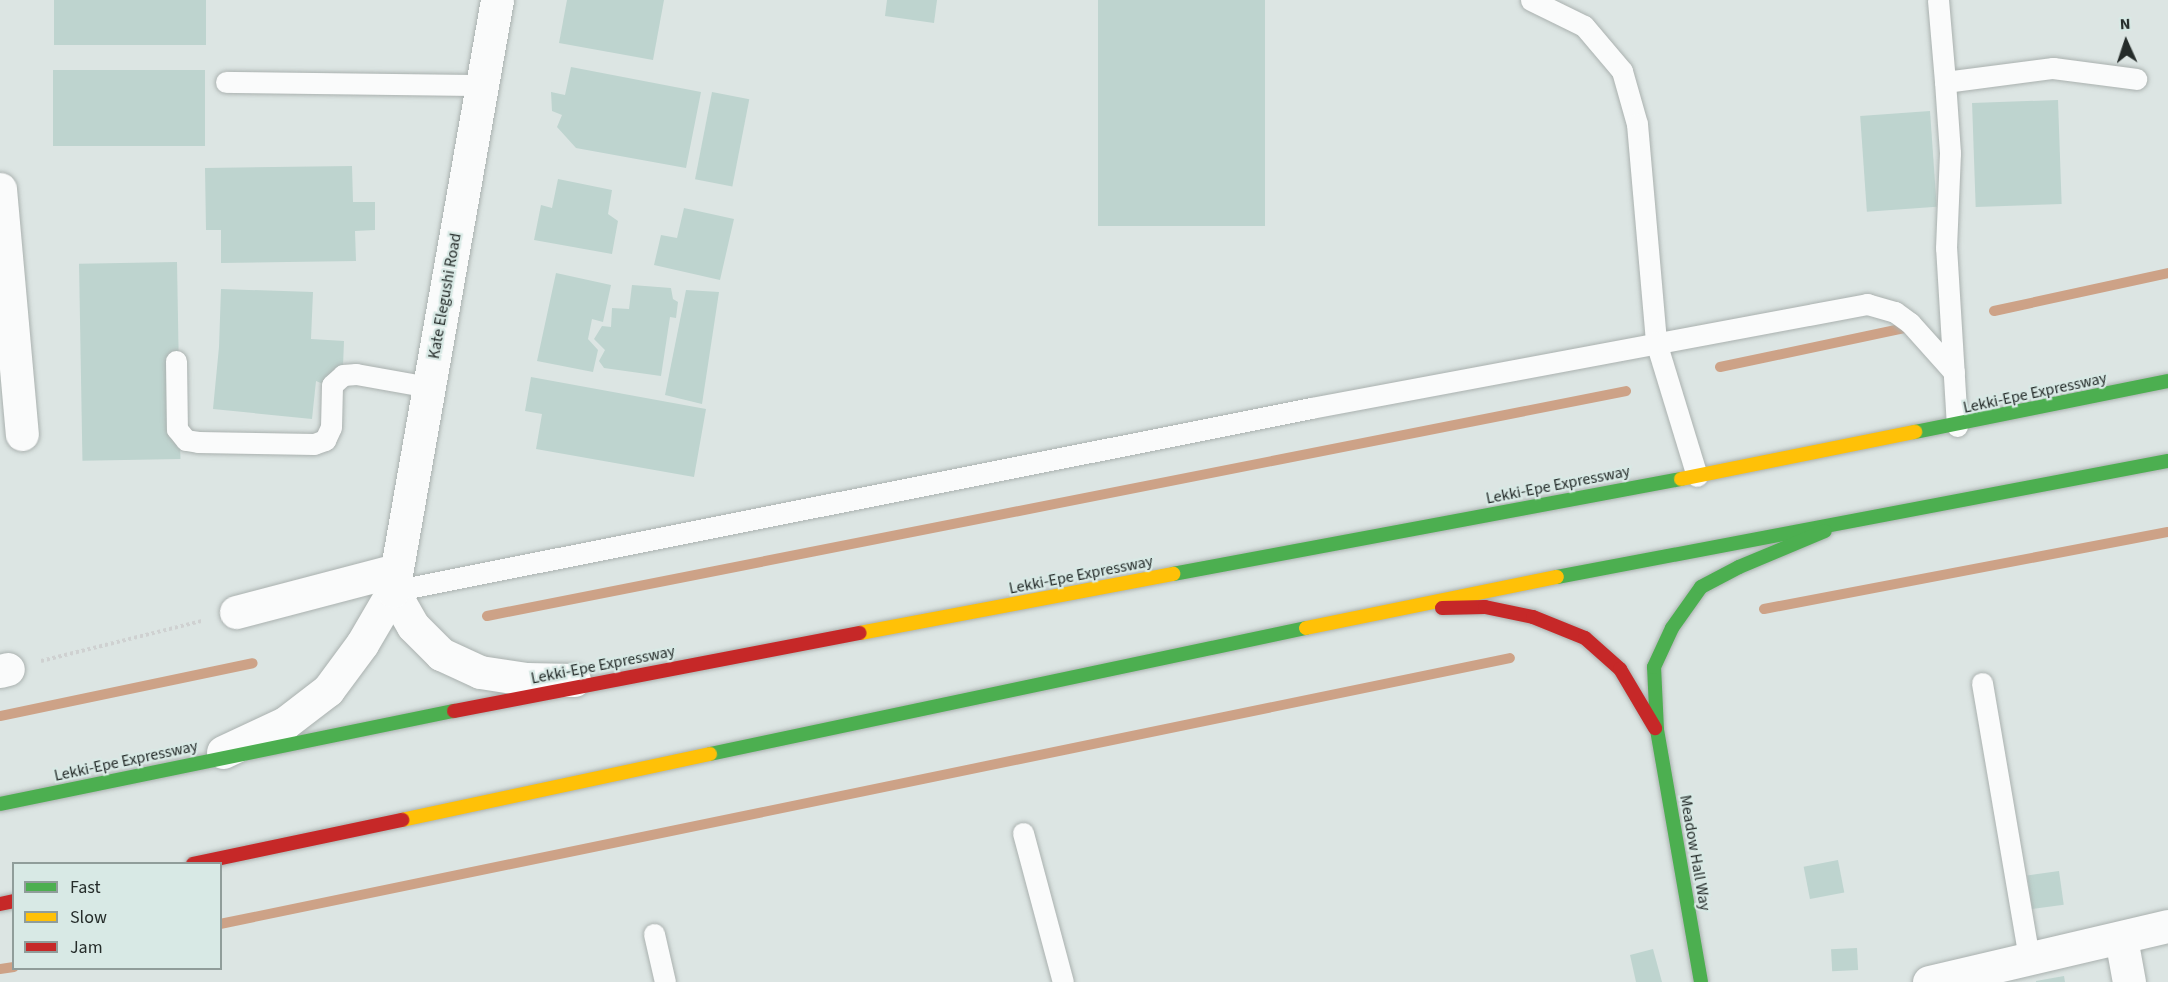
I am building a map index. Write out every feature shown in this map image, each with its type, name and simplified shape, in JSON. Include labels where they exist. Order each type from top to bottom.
[{"type":"main road","name":"Lekki-Epe Expressway","points":[[0,804],[606,680],[1697,476],[1957,426],[2168,381]]},
{"type":"main road","points":[[202,862],[1401,609],[1848,520],[2168,461]]},
{"type":"main road","points":[[1657,730],[1654,667],[1671,628],[1701,587],[1739,567],[1848,520]]},
{"type":"main road","points":[[1401,609],[1485,607],[1533,617],[1585,638],[1620,669],[1657,730]]},
{"type":"main road","name":"Meadow Hall Way","points":[[1657,730],[1701,982]]},
{"type":"street","name":"Kate Elegushi Road","points":[[199,763],[285,723],[328,690],[362,644],[395,580],[496,0]]},
{"type":"street","points":[[0,189],[22,434]]},
{"type":"street","points":[[236,612],[395,580],[413,626],[441,654],[480,672],[526,679],[606,680]]},
{"type":"street","points":[[1929,982],[2168,926]]},
{"type":"street","points":[[2121,938],[2129,982]]},
{"type":"lane","points":[[1532,0],[1584,26],[1623,70],[1637,124],[1656,342],[1697,476]]},
{"type":"lane","points":[[1938,0],[1950,153],[1946,248],[1957,426]]},
{"type":"lane","points":[[1945,82],[2053,68],[2136,79]]},
{"type":"lane","points":[[226,82],[482,85]]},
{"type":"lane","points":[[395,580],[1867,304],[1895,312],[1910,323],[1954,372]]},
{"type":"lane","points":[[176,361],[177,429],[186,440],[198,442],[314,444],[325,440],[331,427],[332,385],[343,375],[356,374],[429,387]]},
{"type":"lane","points":[[1982,683],[2029,959]]},
{"type":"lane","points":[[1023,833],[1063,982]]},
{"type":"lane","points":[[654,934],[665,982]]},
{"type":"path","points":[[4,670],[236,612]]},
{"type":"building","points":[[54,0],[206,0],[206,45],[54,45]]},
{"type":"building","points":[[567,0],[664,0],[653,60],[559,43]]},
{"type":"building","points":[[887,0],[937,0],[934,23],[885,16]]},
{"type":"building","points":[[1098,0],[1265,0],[1265,226],[1098,226]]},
{"type":"building","points":[[571,67],[701,92],[686,168],[576,148],[557,127],[562,115],[552,111],[551,92],[565,95]]},
{"type":"building","points":[[53,70],[205,70],[205,146],[53,146]]},
{"type":"building","points":[[712,92],[749,99],[732,187],[695,179]]},
{"type":"building","points":[[2058,100],[2062,204],[1976,207],[1972,103]]},
{"type":"building","points":[[1930,111],[1937,207],[1867,212],[1860,116]]},
{"type":"building","points":[[352,166],[353,202],[375,202],[375,230],[355,231],[356,261],[221,263],[221,230],[206,230],[205,168]]},
{"type":"building","points":[[558,179],[612,190],[608,214],[618,221],[612,254],[534,240],[541,205],[552,208]]},
{"type":"building","points":[[684,208],[734,219],[720,280],[654,265],[661,235],[677,238]]},
{"type":"building","points":[[177,262],[180,459],[82,461],[79,264]]},
{"type":"building","points":[[556,273],[611,285],[603,322],[592,319],[588,339],[598,350],[593,372],[537,361]]},
{"type":"building","points":[[632,285],[671,288],[673,299],[678,302],[676,318],[670,317],[661,376],[604,368],[599,361],[605,350],[594,339],[602,326],[611,327],[612,308],[629,309]]},
{"type":"building","points":[[221,289],[313,292],[311,339],[344,341],[342,392],[316,381],[312,419],[213,409],[219,347]]},
{"type":"building","points":[[686,290],[719,292],[702,404],[665,395]]},
{"type":"building","points":[[531,377],[706,409],[694,477],[536,449],[542,414],[525,411]]},
{"type":"building","points":[[1838,860],[1844,892],[1810,899],[1804,867]]},
{"type":"building","points":[[2059,871],[2064,905],[2032,909],[2027,875]]},
{"type":"building","points":[[1857,948],[1858,970],[1832,971],[1831,949]]},
{"type":"building","points":[[1653,949],[1662,982],[1636,982],[1630,955]]},
{"type":"building","points":[[2064,976],[2065,982],[2036,982],[2036,981]]},
{"type":"waterway","points":[[1994,311],[2168,273]]},
{"type":"waterway","points":[[1720,367],[1909,327]]},
{"type":"waterway","points":[[487,616],[1626,391]]},
{"type":"waterway","points":[[1764,609],[2168,532]]},
{"type":"waterway","points":[[222,924],[1510,658]]},
{"type":"waterway","points":[[0,716],[253,663]]},
{"type":"waterway","points":[[0,969],[12,967]]},
{"type":"traffic: fast","points":[[1915,432],[2168,381]]},
{"type":"traffic: fast","points":[[1557,577],[2168,461]]},
{"type":"traffic: fast","points":[[1173,574],[1681,479]]},
{"type":"traffic: fast","points":[[1701,982],[1657,730],[1654,667],[1672,628],[1701,587],[1739,567],[1825,531]]},
{"type":"traffic: fast","points":[[710,754],[1306,628]]},
{"type":"traffic: fast","points":[[0,804],[454,711]]},
{"type":"traffic: slow","points":[[1681,479],[1915,432]]},
{"type":"traffic: slow","points":[[860,633],[1173,574]]},
{"type":"traffic: slow","points":[[1306,628],[1557,577]]},
{"type":"traffic: slow","points":[[402,820],[710,754]]},
{"type":"traffic: jam","points":[[1442,608],[1485,607],[1533,617],[1585,638],[1620,669],[1655,728]]},
{"type":"traffic: jam","points":[[454,711],[860,633]]},
{"type":"traffic: jam","points":[[202,862],[402,820]]},
{"type":"traffic: jam","points":[[0,904],[12,901]]}]
